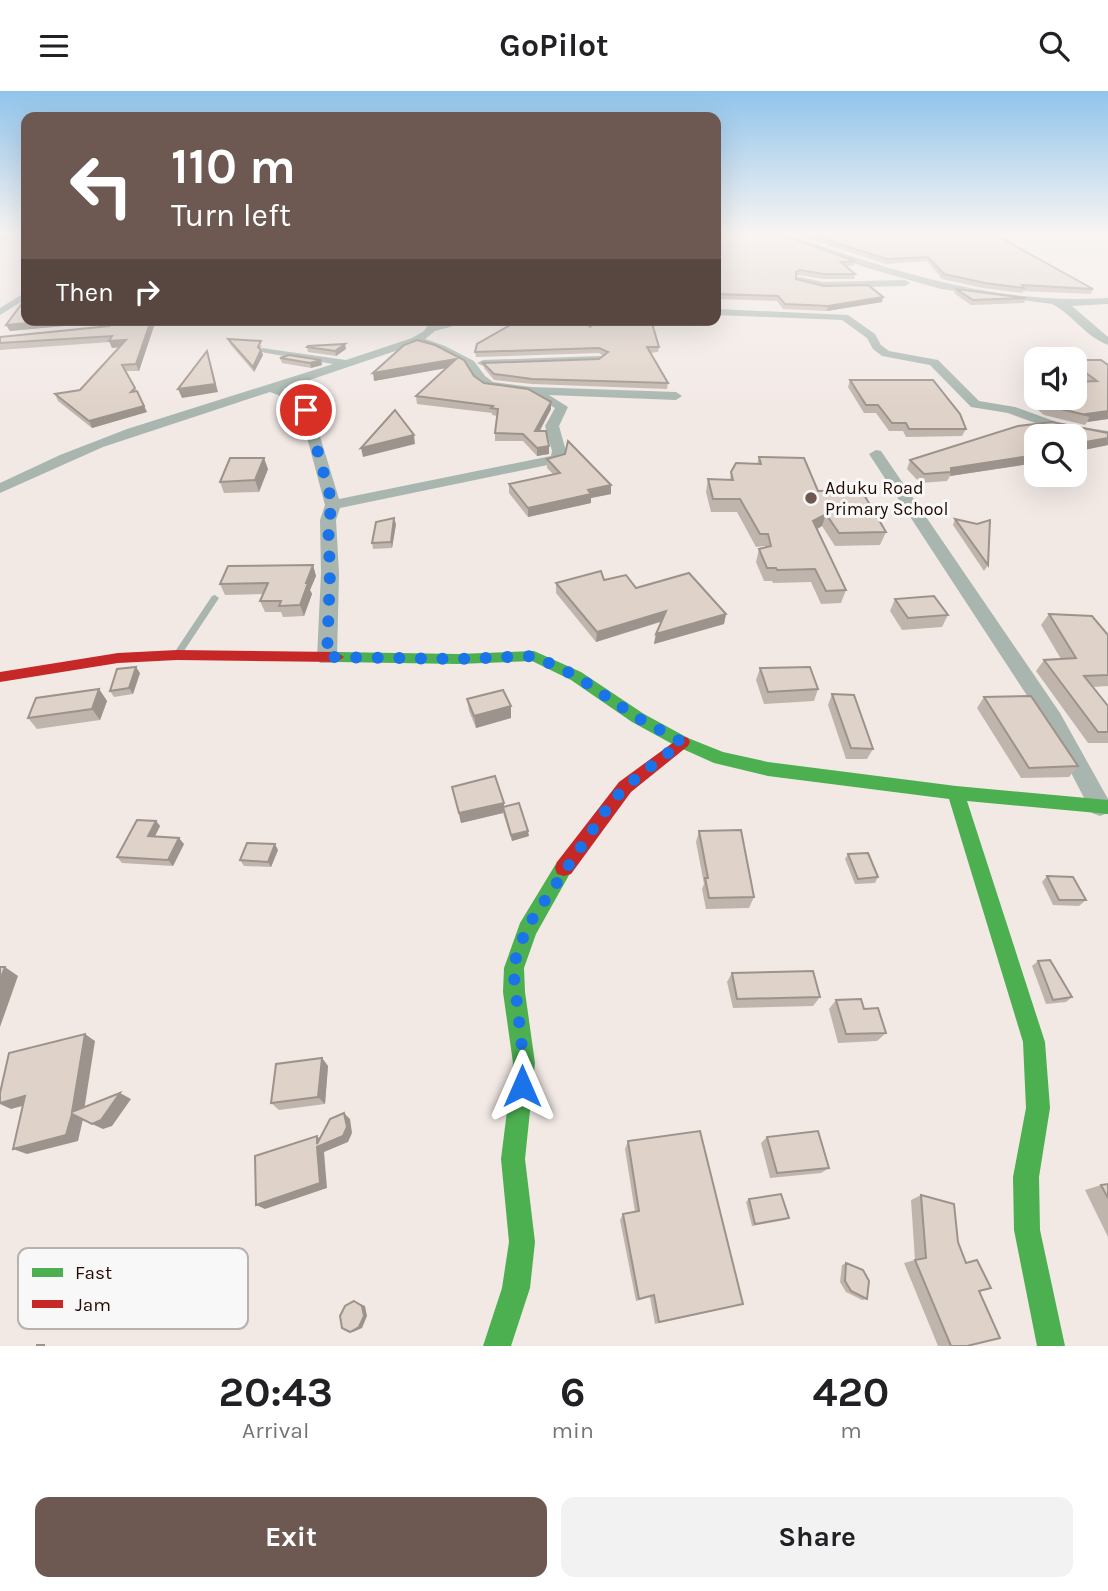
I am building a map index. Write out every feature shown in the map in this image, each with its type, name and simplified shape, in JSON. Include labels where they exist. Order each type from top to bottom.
[{"type":"street","points":[[957,291],[1031,297],[1063,303],[1108,301]]},
{"type":"street","points":[[0,312],[21,298]]},
{"type":"street","points":[[1063,303],[1080,321],[1108,342]]},
{"type":"street","points":[[721,312],[844,317],[871,336],[877,347],[886,354],[934,362],[975,404],[1011,410],[1060,428],[1108,435]]},
{"type":"street","points":[[0,489],[66,457],[128,432],[272,389],[416,340],[433,326]]},
{"type":"street","points":[[416,340],[442,348],[470,363],[481,379],[490,385],[532,391],[676,396]]},
{"type":"street","points":[[267,350],[347,363]]},
{"type":"street","points":[[470,363],[599,359]]},
{"type":"street","points":[[272,389],[287,394],[306,410],[333,506],[328,520],[330,573],[327,657]]},
{"type":"street","points":[[333,506],[556,459],[559,451],[552,426],[562,407],[532,391]]},
{"type":"street","points":[[876,454],[1053,719],[1104,806]]},
{"type":"street","points":[[0,677],[118,658],[177,655],[458,659],[534,656],[576,676],[638,718],[682,742],[720,758],[768,769],[956,793],[1104,806]]},
{"type":"street","points":[[497,1346],[511,1311],[519,1272],[521,1229],[512,1184],[524,1065],[514,993],[513,968],[518,951],[527,927],[610,804],[625,787],[682,742]]},
{"type":"street","points":[[956,793],[1034,1042],[1038,1108],[1026,1177],[1027,1230],[1051,1346]]},
{"type":"lane","points":[[177,655],[215,598]]},
{"type":"building","points":[[721,291],[875,291],[883,297],[828,306],[785,304],[778,296],[721,294]]},
{"type":"building","points":[[958,291],[1026,298],[973,300]]},
{"type":"building","points":[[21,305],[21,324],[6,325]]},
{"type":"building","points":[[109,326],[149,326],[136,364],[122,365],[135,388],[131,392],[137,391],[144,406],[89,421],[55,394],[80,390],[126,340],[109,341],[112,336],[0,343],[0,337]]},
{"type":"building","points":[[508,326],[653,326],[659,347],[647,347],[668,383],[532,379],[494,374],[483,363],[599,359],[608,352],[599,348],[475,352],[477,344]]},
{"type":"building","points":[[228,339],[261,341],[258,347],[261,350],[253,367]]},
{"type":"building","points":[[417,340],[435,345],[464,360],[474,376],[484,383],[528,389],[551,402],[535,431],[546,431],[549,446],[537,448],[523,434],[495,433],[498,409],[491,408],[493,406],[416,396],[456,359],[373,373],[404,345]]},
{"type":"building","points":[[345,344],[335,351],[307,347],[308,346]]},
{"type":"building","points":[[207,351],[215,384],[178,389]]},
{"type":"building","points":[[289,355],[321,360],[310,363],[280,358]]},
{"type":"building","points":[[1087,360],[1101,360],[1108,365],[1108,411],[1086,414],[1090,416],[1065,410],[1087,410],[1087,381],[1097,381],[1087,374]]},
{"type":"building","points":[[850,380],[933,380],[960,414],[966,429],[909,429],[906,423],[892,423],[878,405],[866,405]]},
{"type":"building","points":[[395,410],[414,435],[361,448]]},
{"type":"building","points":[[1024,425],[1024,457],[951,468],[951,472],[924,474],[910,460]]},
{"type":"building","points":[[1087,429],[1108,433],[1108,438],[1087,442]]},
{"type":"building","points":[[568,441],[611,485],[588,490],[591,494],[528,508],[509,484],[560,473],[547,459],[565,454]]},
{"type":"building","points":[[759,457],[804,458],[818,491],[857,490],[863,493],[886,532],[839,533],[826,514],[813,521],[846,590],[826,591],[815,569],[767,568],[759,549],[771,546],[768,534],[760,534],[740,499],[713,499],[708,479],[733,480],[731,472],[736,463],[761,464]]},
{"type":"building","points":[[230,458],[264,458],[255,480],[220,482]]},
{"type":"building","points":[[394,518],[391,542],[372,543],[376,522]]},
{"type":"building","points":[[955,519],[977,524],[990,520],[988,565]]},
{"type":"building","points":[[313,565],[300,605],[279,606],[281,601],[260,601],[268,583],[220,584],[228,566]]},
{"type":"building","points":[[601,571],[604,580],[626,575],[636,588],[689,573],[726,614],[656,634],[666,611],[597,632],[556,583]]},
{"type":"building","points":[[934,596],[948,615],[908,618],[895,599]]},
{"type":"building","points":[[1049,614],[1092,616],[1108,635],[1108,675],[1084,676],[1108,706],[1108,732],[1098,732],[1044,660],[1076,658]]},
{"type":"building","points":[[136,667],[129,688],[110,691],[117,669]]},
{"type":"building","points":[[810,667],[818,689],[768,692],[760,668]]},
{"type":"building","points":[[99,689],[92,709],[28,718],[36,698]]},
{"type":"building","points":[[503,690],[511,706],[474,716],[467,699]]},
{"type":"building","points":[[832,694],[854,695],[873,749],[851,748]]},
{"type":"building","points":[[1031,696],[1078,766],[1029,768],[984,697]]},
{"type":"building","points":[[495,776],[504,803],[459,813],[452,787]]},
{"type":"building","points":[[519,803],[528,831],[511,835],[503,807]]},
{"type":"building","points":[[137,820],[156,821],[148,836],[179,838],[168,860],[117,857]]},
{"type":"building","points":[[741,830],[754,897],[709,898],[699,831]]},
{"type":"building","points":[[247,843],[275,844],[268,862],[240,860]]},
{"type":"building","points":[[868,853],[878,877],[858,879],[848,854]]},
{"type":"building","points":[[1047,876],[1073,877],[1086,900],[1059,900]]},
{"type":"building","points":[[1050,960],[1072,997],[1053,1000],[1038,961]]},
{"type":"building","points":[[0,967],[5,967],[0,980]]},
{"type":"building","points":[[813,971],[820,997],[737,999],[732,973]]},
{"type":"building","points":[[861,999],[864,1009],[878,1008],[886,1033],[846,1034],[836,1000]]},
{"type":"building","points":[[85,1034],[72,1112],[120,1093],[101,1120],[92,1124],[72,1114],[66,1135],[13,1149],[25,1096],[0,1103],[9,1053]]},
{"type":"building","points":[[322,1058],[318,1097],[271,1103],[276,1064]]},
{"type":"building","points":[[344,1113],[347,1127],[343,1136],[317,1147],[320,1183],[256,1205],[255,1156],[317,1136],[317,1144],[330,1119]]},
{"type":"building","points":[[700,1131],[743,1304],[659,1322],[654,1295],[639,1299],[623,1214],[639,1211],[628,1141]]},
{"type":"building","points":[[818,1131],[829,1168],[777,1173],[767,1137]]},
{"type":"building","points":[[1108,1184],[1108,1198],[1101,1185]]},
{"type":"building","points":[[781,1194],[789,1218],[755,1224],[749,1199]]},
{"type":"building","points":[[921,1195],[954,1204],[958,1242],[966,1263],[977,1260],[991,1288],[979,1291],[1000,1338],[967,1346],[951,1346],[915,1260],[926,1258]]},
{"type":"building","points":[[846,1263],[863,1270],[869,1281],[867,1299],[851,1291],[845,1281]]},
{"type":"building","points":[[354,1301],[362,1306],[364,1316],[359,1327],[350,1332],[342,1328],[340,1316],[345,1306]]},
{"type":"traffic: fast","points":[[337,657],[458,659],[534,656],[576,676],[638,718],[682,742],[720,758],[768,769],[956,793],[1108,807]]},
{"type":"traffic: fast","points":[[956,793],[1034,1042],[1038,1108],[1026,1177],[1027,1230],[1051,1346]]},
{"type":"traffic: fast","points":[[497,1346],[516,1288],[522,1242],[513,1159],[524,1063],[514,992],[514,968],[527,930],[564,868]]},
{"type":"traffic: jam","points":[[0,677],[118,658],[177,655],[337,657]]},
{"type":"traffic: jam","points":[[564,868],[625,787],[682,742]]},
{"type":"place","name":"Aduku Road Primary School","points":[[811,498]]},
{"type":"route","points":[[306,410],[333,506],[328,520],[330,573],[327,657],[458,659],[534,656],[576,676],[638,718],[682,742],[625,787],[610,804],[527,927],[513,968],[524,1065],[522,1086]]}]
